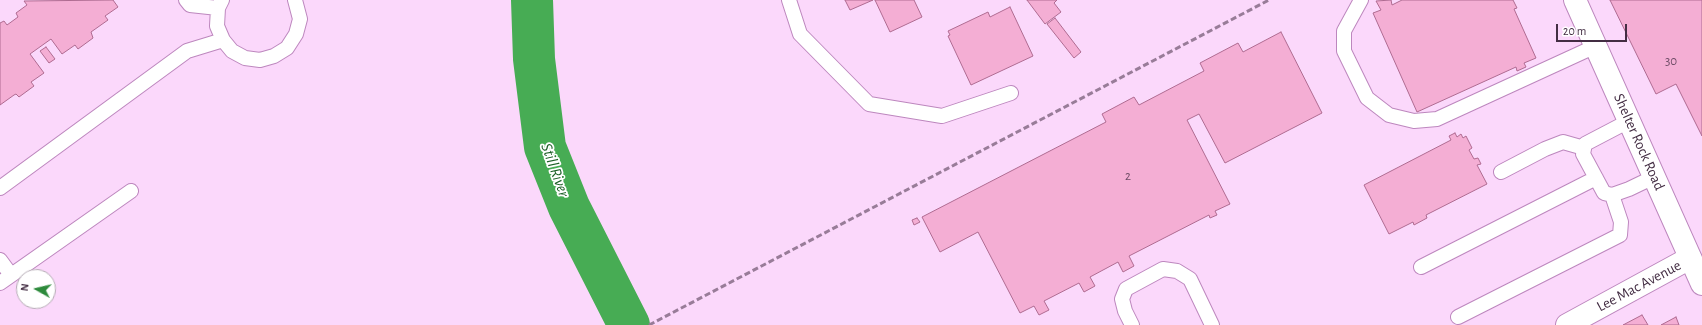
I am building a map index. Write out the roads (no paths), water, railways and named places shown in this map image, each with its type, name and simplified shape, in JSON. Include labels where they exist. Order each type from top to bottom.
[{"type":"street","name":"Shelter Rock Road","points":[[1575,0],[1654,177],[1696,256],[1702,284]]},
{"type":"street","name":"Lee Mac Avenue","points":[[1566,325],[1696,256]]},
{"type":"lane","points":[[186,0],[190,5],[220,4],[218,26],[223,40],[232,50],[245,58],[260,60],[274,56],[287,48],[296,34],[300,18],[297,1]]},
{"type":"lane","points":[[790,0],[800,34],[869,104],[942,116],[1011,93]]},
{"type":"lane","points":[[1361,0],[1344,31],[1344,51],[1367,98],[1389,115],[1414,121],[1437,119],[1596,46]]},
{"type":"lane","points":[[0,188],[187,51],[223,40]]},
{"type":"lane","points":[[1629,121],[1585,144],[1583,154],[1604,193],[1612,195],[1654,177]]},
{"type":"lane","points":[[1501,172],[1545,149],[1563,142],[1584,148]]},
{"type":"lane","points":[[1421,266],[1596,178]]},
{"type":"lane","points":[[0,260],[5,279],[131,191]]},
{"type":"lane","points":[[1458,317],[1620,235],[1621,222],[1612,195]]},
{"type":"lane","points":[[1132,325],[1124,311],[1122,299],[1126,289],[1163,269],[1177,271],[1190,280],[1212,325]]},
{"type":"waterway","name":"Still River","points":[[532,0],[534,59],[545,147],[569,207],[629,325]]},
{"type":"railway","points":[[649,325],[1269,0]]}]
